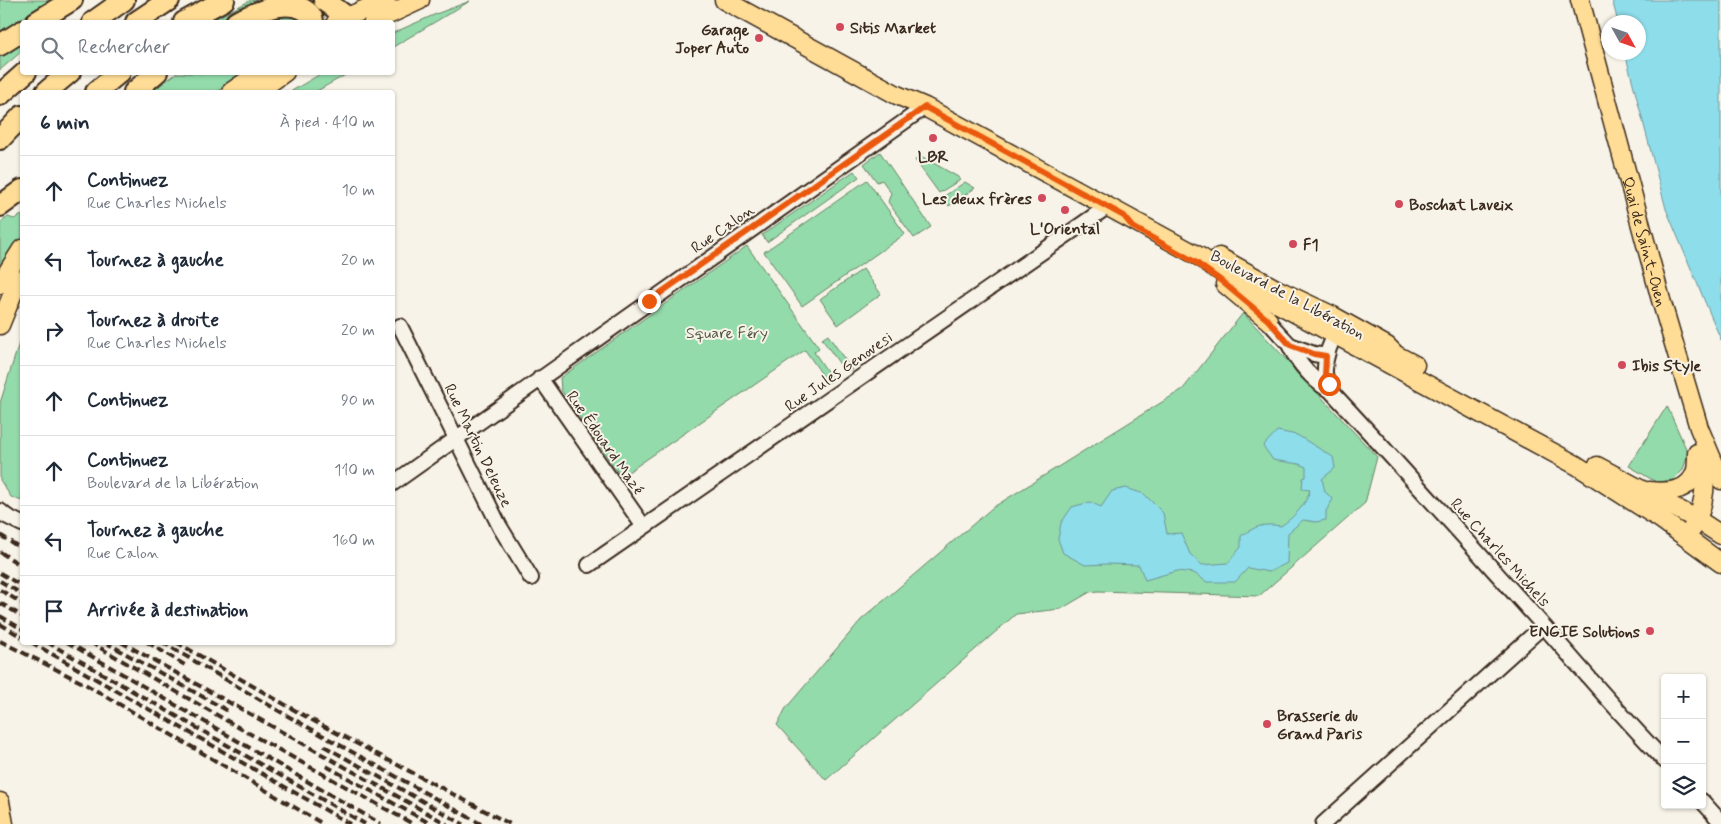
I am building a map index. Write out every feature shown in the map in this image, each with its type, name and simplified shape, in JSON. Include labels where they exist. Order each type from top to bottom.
[{"type":"highway","points":[[39,20],[72,0]]},
{"type":"highway","points":[[96,20],[124,0]]},
{"type":"highway","points":[[139,20],[169,0]]},
{"type":"highway","points":[[188,20],[224,0]]},
{"type":"highway","points":[[231,20],[252,6],[268,0]]},
{"type":"highway","points":[[324,0],[347,20]]},
{"type":"highway","points":[[241,20],[268,8],[281,5],[294,5],[304,10],[313,20]]},
{"type":"highway","points":[[0,45],[20,32]]},
{"type":"highway","points":[[0,95],[23,75]]},
{"type":"highway","points":[[48,90],[66,75]]},
{"type":"highway","points":[[98,90],[116,75]]},
{"type":"highway","points":[[136,90],[154,75]]},
{"type":"highway","points":[[0,138],[20,118]]},
{"type":"highway","points":[[0,206],[20,191]]},
{"type":"main road","points":[[353,20],[378,15],[420,0]]},
{"type":"main road","name":"Boulevard de la Libération","points":[[724,0],[798,35],[1276,289],[1576,465],[1687,538]]},
{"type":"main road","name":"Boulevard de la Libération","points":[[746,0],[798,35],[898,95],[925,107],[1202,258],[1215,268],[1256,292],[1387,346],[1396,355],[1720,532]]},
{"type":"main road","name":"Quai de Saint-Ouen","points":[[1580,0],[1698,428],[1721,480]]},
{"type":"main road","points":[[234,90],[256,75]]},
{"type":"main road","points":[[260,90],[281,75]]},
{"type":"main road","points":[[1124,216],[1133,227],[1195,262],[1220,280],[1268,320]]},
{"type":"main road","points":[[0,284],[20,252]]},
{"type":"main road","points":[[0,325],[13,293],[20,282]]},
{"type":"main road","points":[[1646,491],[1665,493],[1678,491],[1690,482],[1696,470],[1698,428]]},
{"type":"main road","points":[[1698,428],[1706,475],[1705,494],[1698,520],[1687,538],[1721,563]]},
{"type":"main road","points":[[1705,551],[1720,532]]},
{"type":"main road","points":[[0,802],[4,824]]},
{"type":"street","name":"Rue Calon","points":[[395,482],[925,107]]},
{"type":"street","name":"Rue Jules Genovesi","points":[[589,565],[1107,207]]},
{"type":"street","name":"Rue Charles Michels","points":[[1256,292],[1259,306],[1268,320],[1290,345],[1296,357],[1324,387],[1330,390],[1543,626],[1624,719],[1661,757]]},
{"type":"street","name":"Rue Martin Deleuze","points":[[401,325],[500,527],[531,578]]},
{"type":"street","points":[[1330,390],[1325,376],[1326,356],[1338,327]]},
{"type":"street","points":[[1290,345],[1314,354],[1326,356]]},
{"type":"street","name":"Rue Édouard Mazé","points":[[540,378],[644,526]]},
{"type":"street","points":[[0,511],[20,523]]},
{"type":"street","points":[[1323,824],[1543,626]]},
{"type":"street","points":[[1706,805],[1721,822]]},
{"type":"green space","points":[[0,0],[52,0],[0,32]]},
{"type":"green space","points":[[251,0],[260,0],[220,20],[213,20]]},
{"type":"green space","points":[[470,1],[395,46],[395,32]]},
{"type":"green space","points":[[291,16],[297,20],[268,20]]},
{"type":"green space","points":[[20,43],[20,53],[0,70],[0,56]]},
{"type":"green space","points":[[174,75],[244,75],[219,90],[154,90]]},
{"type":"green space","points":[[319,75],[345,75],[319,90],[293,90]]},
{"type":"green space","points":[[880,152],[931,227],[914,238],[888,202],[891,193],[882,180],[877,182],[864,164]]},
{"type":"green space","points":[[921,156],[958,177],[960,180],[939,193],[915,160]]},
{"type":"green space","points":[[854,171],[859,177],[767,242],[762,235]]},
{"type":"green space","points":[[867,180],[905,234],[802,306],[764,252]]},
{"type":"green space","points":[[965,182],[975,188],[949,206],[943,197]]},
{"type":"green space","points":[[20,216],[20,245],[0,275],[0,223],[8,217],[14,219]]},
{"type":"green space","name":"Square Féry","points":[[747,246],[819,348],[814,352],[833,380],[828,383],[805,350],[621,477],[561,390],[560,378]]},
{"type":"green space","points":[[863,269],[881,294],[838,325],[820,299]]},
{"type":"green space","points":[[1243,313],[1377,457],[1365,503],[1259,596],[1098,591],[1090,592],[1061,609],[1016,614],[826,780],[777,725],[786,708],[861,620],[992,508],[1183,389]]},
{"type":"green space","points":[[828,335],[852,370],[844,370],[822,339]]},
{"type":"green space","points":[[20,340],[20,500],[11,497],[0,480],[0,403]]},
{"type":"green space","points":[[1667,406],[1688,453],[1683,470],[1673,480],[1656,482],[1629,466]]},
{"type":"water","points":[[1612,0],[1721,0],[1721,340],[1666,209],[1627,60],[1646,60],[1646,15],[1616,15]]},
{"type":"water","points":[[1277,431],[1297,435],[1333,457],[1335,468],[1322,479],[1325,492],[1333,499],[1326,511],[1326,520],[1316,522],[1303,520],[1288,533],[1287,563],[1269,572],[1248,568],[1235,582],[1207,582],[1194,573],[1177,571],[1145,580],[1139,565],[1085,565],[1063,553],[1058,539],[1061,523],[1072,507],[1090,502],[1101,507],[1112,491],[1126,488],[1144,494],[1163,513],[1167,534],[1181,533],[1190,554],[1202,565],[1228,563],[1241,547],[1241,536],[1260,526],[1281,526],[1306,501],[1310,490],[1302,489],[1303,478],[1306,477],[1306,467],[1273,460],[1263,446]]},
{"type":"railway","points":[[0,535],[20,548]]},
{"type":"railway","points":[[0,552],[20,565]]},
{"type":"railway","points":[[0,573],[20,585]]},
{"type":"railway","points":[[0,581],[20,593]]},
{"type":"railway","points":[[0,590],[20,602]]},
{"type":"railway","points":[[0,603],[20,615]]},
{"type":"railway","points":[[0,616],[20,628]]},
{"type":"railway","points":[[0,624],[20,636]]},
{"type":"railway","points":[[0,641],[85,684],[323,824]]},
{"type":"railway","points":[[36,645],[350,824]]},
{"type":"railway","points":[[52,645],[365,824]]},
{"type":"railway","points":[[72,645],[381,824]]},
{"type":"railway","points":[[95,645],[413,824]]},
{"type":"railway","points":[[110,645],[230,712]]},
{"type":"railway","points":[[126,645],[447,824]]},
{"type":"railway","points":[[152,645],[188,667]]},
{"type":"railway","points":[[167,645],[279,711],[481,824]]},
{"type":"railway","points":[[181,645],[312,720],[510,824]]},
{"type":"railway","points":[[324,746],[463,824]]},
{"type":"railway","points":[[326,766],[431,824]]},
{"type":"place","name":"Sitis Market","points":[[840,27]]},
{"type":"place","name":"Garage Joper Auto","points":[[759,38]]},
{"type":"place","name":"LBR","points":[[933,138]]},
{"type":"place","name":"Les deux frères","points":[[1042,198]]},
{"type":"place","name":"Boschat Laveix","points":[[1399,204]]},
{"type":"place","name":"L'Oriental","points":[[1065,210]]},
{"type":"place","name":"F1","points":[[1293,244]]},
{"type":"place","name":"Ibis Style","points":[[1622,365]]},
{"type":"place","name":"ENGIE Solutions","points":[[1650,631]]},
{"type":"place","name":"Brasserie du Grand Paris","points":[[1267,724]]},
{"type":"route","points":[[649,301],[925,107],[1124,216],[1133,227],[1195,262],[1234,291],[1268,320],[1290,345],[1314,354],[1326,356],[1325,376],[1329,384]]}]
